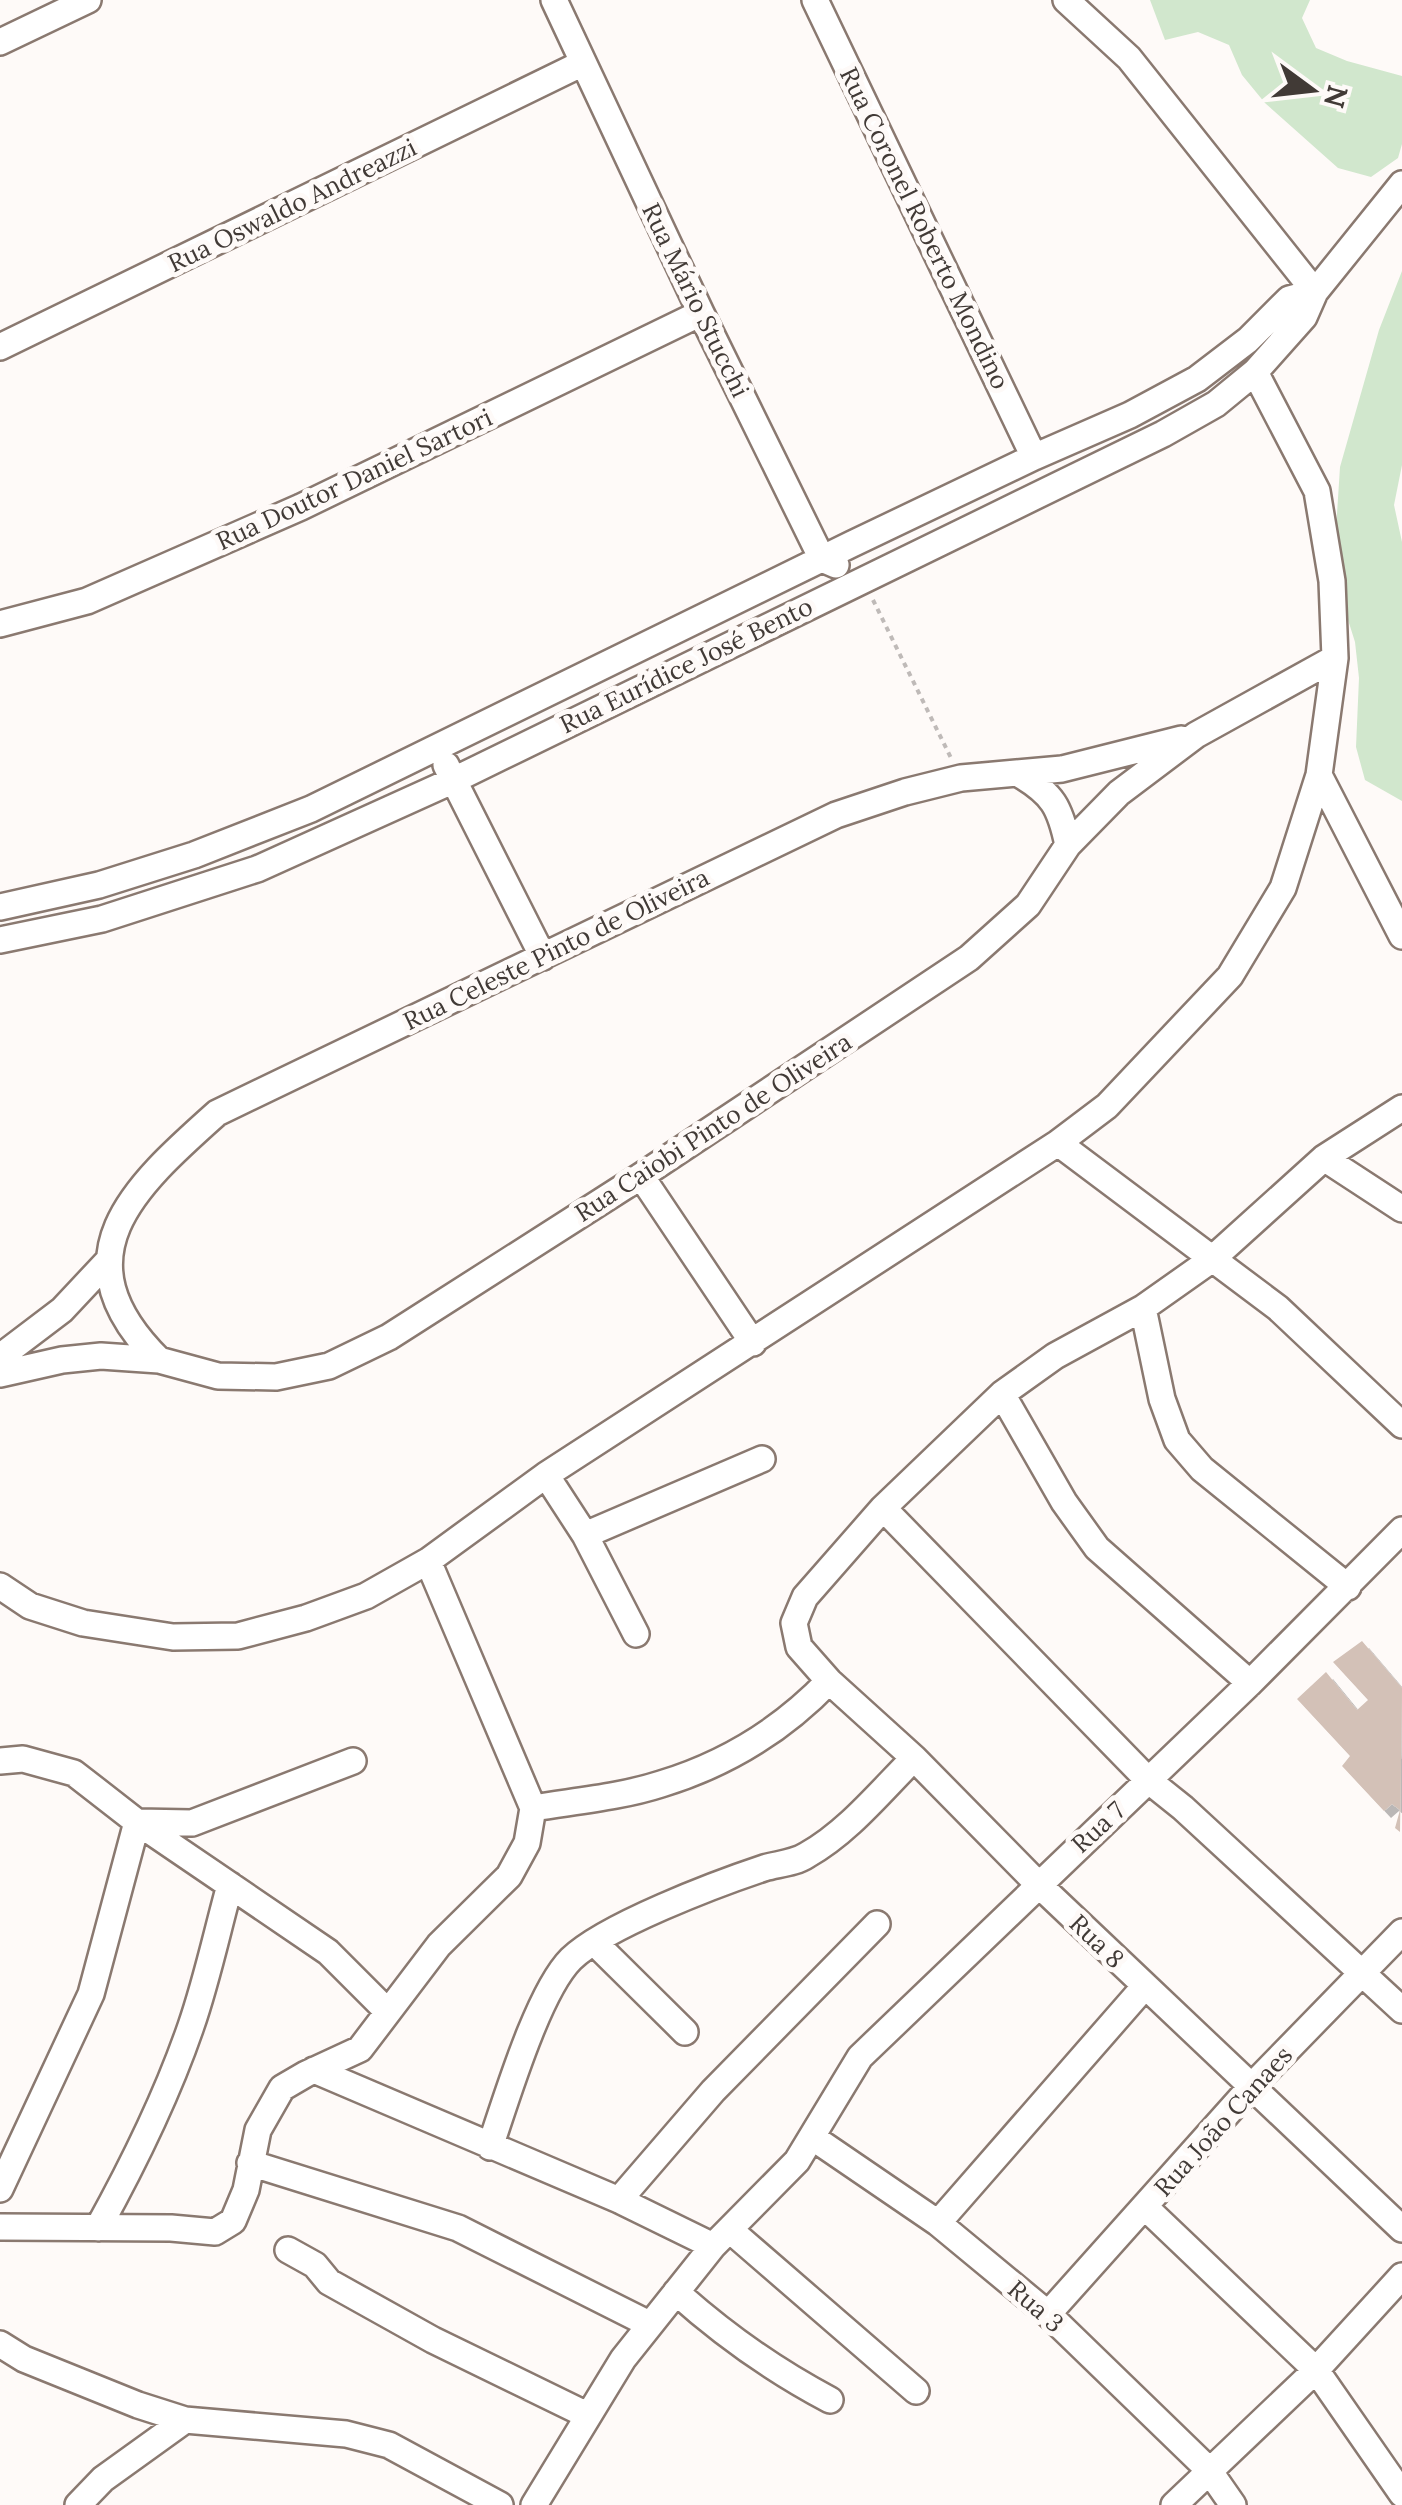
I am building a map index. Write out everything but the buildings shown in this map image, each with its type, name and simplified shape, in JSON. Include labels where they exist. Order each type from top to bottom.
[{"type":"street","points":[[0,42],[88,0]]},
{"type":"street","name":"Rua Mário Stucchi","points":[[554,0],[822,559]]},
{"type":"street","name":"Rua Coronel Roberto Mondino","points":[[815,0],[1034,456]]},
{"type":"street","points":[[1066,0],[1128,58],[1314,292]]},
{"type":"street","name":"Rua Oswaldo Andreazzi","points":[[0,347],[584,62]]},
{"type":"street","name":"Rua Eurídice José Bento","points":[[0,940],[102,919],[257,869],[454,780],[1163,434],[1216,404],[1255,372],[1304,317],[1314,292],[1402,184]]},
{"type":"street","name":"Rua Eurídice José Bento","points":[[0,907],[100,884],[210,850],[311,809],[438,750],[1034,456],[1130,416],[1196,379],[1248,340],[1290,299],[1314,292]]},
{"type":"street","name":"Rua Doutor Daniel Sartori","points":[[0,624],[87,601],[301,507],[701,313]]},
{"type":"street","points":[[0,1586],[30,1606],[83,1622],[173,1637],[238,1636],[306,1618],[366,1596],[428,1562],[546,1475],[1058,1143],[1107,1106],[1230,976],[1283,888],[1318,775],[1335,658],[1332,581],[1317,491],[1255,372]]},
{"type":"street","points":[[822,559],[862,578]]},
{"type":"street","name":"Rua Caiobi Pinto de Oliveira","points":[[0,1374],[82,1358],[159,1360],[218,1376],[276,1377],[328,1366],[390,1337],[969,958],[1028,905],[1068,845],[1119,793],[1196,735],[1335,658]]},
{"type":"street","name":"Rua Celeste Pinto de Oliveira","points":[[107,1262],[126,1206],[155,1168],[217,1113],[836,815],[961,778],[1098,762],[1196,735]]},
{"type":"street","points":[[438,750],[543,957]]},
{"type":"street","points":[[1019,774],[1053,800],[1062,817],[1068,845]]},
{"type":"street","points":[[1318,775],[1402,936]]},
{"type":"street","points":[[1402,1108],[1324,1158],[1211,1260],[1144,1308],[1055,1356],[1002,1394],[884,1508],[1148,1780],[1402,2010]]},
{"type":"street","points":[[1058,1143],[1278,1308],[1402,1426]]},
{"type":"street","points":[[1324,1158],[1402,1209]]},
{"type":"street","points":[[641,1176],[753,1343]]},
{"type":"street","points":[[0,1356],[62,1310],[107,1262]]},
{"type":"street","points":[[107,1262],[133,1335],[159,1360]]},
{"type":"street","points":[[1144,1308],[1162,1398],[1177,1440],[1202,1469],[1348,1587]]},
{"type":"street","points":[[1002,1394],[1064,1502],[1097,1548],[1250,1683]]},
{"type":"street","points":[[586,1535],[762,1459]]},
{"type":"street","points":[[546,1475],[586,1535],[636,1634]]},
{"type":"street","name":"Rua 8","points":[[884,1508],[804,1597],[794,1623],[799,1647],[1038,1884],[1402,2229]]},
{"type":"street","name":"Rua 7","points":[[534,2505],[586,2414],[649,2324],[721,2238],[797,2161],[860,2057],[1250,1683],[1402,1530]]},
{"type":"street","points":[[0,2227],[215,2232],[233,2222],[246,2190],[258,2130],[282,2088],[360,2049],[439,1945],[509,1876],[527,1844],[533,1808],[428,1562]]},
{"type":"street","points":[[533,1808],[660,1785],[748,1749],[798,1714],[830,1681]]},
{"type":"street","points":[[490,2147],[522,2056],[556,1981],[571,1960],[594,1942],[670,1905],[763,1868],[805,1857],[842,1830],[914,1758]]},
{"type":"street","points":[[0,1762],[23,1759],[74,1773],[137,1822],[328,1952],[387,2011]]},
{"type":"street","points":[[137,1822],[192,1823],[353,1761]]},
{"type":"street","points":[[0,2188],[91,1994],[137,1822]]},
{"type":"street","points":[[98,2228],[131,2168],[176,2066],[192,2024],[230,1885]]},
{"type":"street","points":[[619,2200],[713,2091],[877,1924]]},
{"type":"street","name":"Rua João Canaes","points":[[1048,2314],[1251,2087],[1402,1932]]},
{"type":"street","points":[[594,1942],[685,2032]]},
{"type":"street","points":[[938,2223],[1145,1986]]},
{"type":"street","points":[[314,2070],[490,2147],[721,2238],[916,2392]]},
{"type":"street","name":"Rua 3","points":[[812,2137],[938,2223],[1048,2314],[1208,2469],[1234,2505]]},
{"type":"street","points":[[250,2164],[458,2228],[649,2324]]},
{"type":"street","points":[[1145,2206],[1316,2370],[1402,2494]]},
{"type":"street","points":[[288,2250],[315,2265],[329,2282],[433,2340],[586,2414]]},
{"type":"street","points":[[1174,2505],[1316,2370],[1402,2276]]},
{"type":"street","points":[[676,2292],[724,2335],[777,2372],[830,2400]]},
{"type":"street","points":[[0,2344],[24,2359],[185,2420],[346,2434],[389,2446],[500,2505]]},
{"type":"street","points":[[78,2505],[103,2479],[185,2420]]},
{"type":"path","points":[[862,578],[961,778]]},
{"type":"green space","points":[[1150,0],[1310,0],[1302,18],[1316,48],[1402,76],[1402,144],[1398,158],[1371,177],[1338,168],[1265,103],[1242,75],[1229,45],[1198,32],[1165,40]]},
{"type":"green space","points":[[1402,271],[1402,465],[1394,505],[1402,542],[1402,801],[1365,780],[1356,747],[1359,678],[1355,642],[1337,585],[1335,545],[1340,467],[1379,330]]}]
